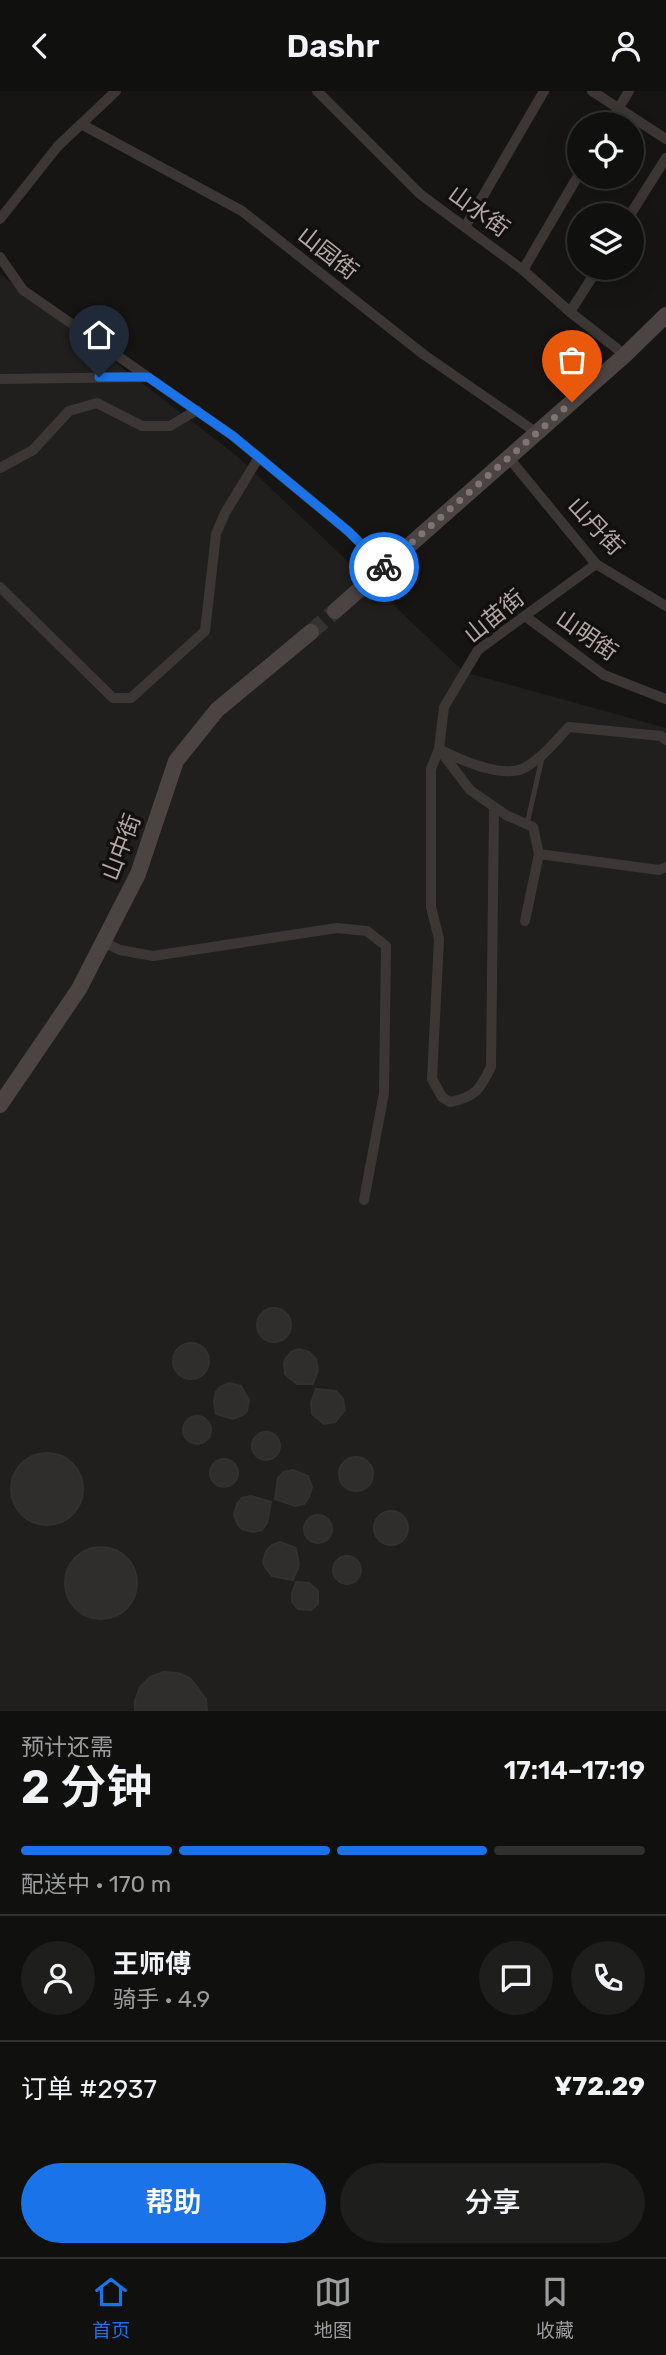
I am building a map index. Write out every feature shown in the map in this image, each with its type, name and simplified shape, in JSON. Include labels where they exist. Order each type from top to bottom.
[{"type":"street","points":[[0,219],[58,146],[116,91]]},
{"type":"street","name":"山水街","points":[[317,91],[420,194],[523,270],[570,312],[625,355]]},
{"type":"street","points":[[465,227],[544,91]]},
{"type":"street","points":[[592,91],[666,139]]},
{"type":"street","points":[[616,112],[629,91]]},
{"type":"street","name":"山园街","points":[[81,124],[242,211],[423,354],[537,433]]},
{"type":"street","points":[[637,203],[666,157]]},
{"type":"street","points":[[523,270],[570,189]]},
{"type":"street","points":[[0,257],[23,290],[197,410],[259,457],[348,531],[385,567]]},
{"type":"street","points":[[570,312],[590,280]]},
{"type":"street","points":[[335,611],[625,355],[666,315]]},
{"type":"street","points":[[0,379],[148,377]]},
{"type":"street","points":[[0,468],[33,450],[69,411],[97,403],[142,426],[170,426],[197,410]]},
{"type":"street","points":[[0,587],[113,698],[131,698],[205,631],[216,534],[225,513],[259,457]]},
{"type":"street","name":"山丹街","points":[[509,458],[596,564],[666,606]]},
{"type":"street","name":"山苗街","points":[[494,807],[491,1067],[479,1089],[466,1099],[450,1102],[442,1097],[432,1079],[439,939],[431,907],[430,769],[439,749],[444,707],[478,650],[596,564]]},
{"type":"street","name":"山明街","points":[[525,616],[604,675],[666,699]]},
{"type":"street","name":"山中街","points":[[0,1105],[79,989],[138,874],[176,761],[217,710],[311,632]]},
{"type":"street","points":[[439,749],[467,763],[490,769],[521,770],[543,755],[569,727],[661,736],[666,740]]},
{"type":"street","points":[[439,749],[470,790],[494,807],[533,827],[540,854],[526,921]]},
{"type":"street","points":[[540,854],[659,870],[666,867]]},
{"type":"street","points":[[103,942],[120,950],[153,956],[337,928],[367,932],[386,946],[384,1093],[364,1200]]},
{"type":"lane","points":[[527,825],[543,755]]},
{"type":"shaded area","points":[[0,274],[237,456],[464,672],[666,728],[666,1711],[0,1711]]},
{"type":"building","points":[[274,1308],[286,1313],[291,1325],[286,1337],[274,1342],[262,1337],[257,1325],[262,1313]]},
{"type":"building","points":[[191,1343],[204,1348],[209,1361],[204,1374],[191,1379],[178,1374],[173,1361],[178,1348]]},
{"type":"building","points":[[299,1349],[309,1352],[316,1359],[318,1370],[313,1384],[297,1384],[285,1374],[286,1358]]},
{"type":"building","points":[[230,1383],[241,1386],[249,1400],[247,1411],[233,1419],[216,1414],[214,1402],[220,1387]]},
{"type":"building","points":[[316,1389],[336,1391],[343,1399],[345,1410],[335,1422],[324,1424],[312,1414],[311,1403]]},
{"type":"building","points":[[197,1416],[207,1420],[211,1430],[207,1440],[197,1444],[187,1440],[183,1430],[187,1420]]},
{"type":"building","points":[[266,1432],[276,1436],[280,1446],[276,1456],[266,1460],[256,1456],[252,1446],[256,1436]]},
{"type":"building","points":[[47,1453],[61,1456],[73,1463],[80,1475],[83,1489],[80,1503],[73,1515],[61,1522],[47,1525],[33,1522],[21,1515],[14,1503],[11,1489],[14,1475],[21,1463],[33,1456]]},
{"type":"building","points":[[356,1457],[368,1462],[373,1474],[368,1486],[356,1491],[344,1486],[339,1474],[344,1462]]},
{"type":"building","points":[[224,1459],[234,1463],[238,1473],[234,1483],[224,1487],[214,1483],[210,1473],[214,1463]]},
{"type":"building","points":[[293,1470],[308,1476],[312,1487],[304,1504],[295,1506],[275,1499],[278,1478],[284,1472]]},
{"type":"building","points":[[251,1496],[271,1502],[267,1523],[262,1530],[253,1532],[242,1529],[234,1515],[242,1498]]},
{"type":"building","points":[[391,1511],[403,1516],[408,1528],[403,1540],[391,1545],[379,1540],[374,1528],[379,1516]]},
{"type":"building","points":[[318,1515],[328,1519],[332,1529],[328,1539],[318,1543],[308,1539],[304,1529],[308,1519]]},
{"type":"building","points":[[280,1542],[296,1548],[299,1565],[293,1580],[272,1576],[263,1562],[266,1551]]},
{"type":"building","points":[[101,1547],[115,1550],[127,1557],[134,1569],[137,1583],[134,1597],[127,1609],[115,1616],[101,1619],[87,1616],[75,1609],[68,1597],[65,1583],[68,1569],[75,1557],[87,1550]]},
{"type":"building","points":[[347,1556],[357,1560],[361,1570],[357,1580],[347,1584],[337,1580],[333,1570],[337,1560]]},
{"type":"building","points":[[296,1582],[309,1583],[318,1591],[318,1604],[311,1610],[298,1609],[292,1602]]},
{"type":"building","points":[[163,1672],[178,1673],[190,1678],[206,1699],[207,1711],[135,1711],[140,1687],[150,1677]]},
{"type":"tunnel","points":[[311,632],[335,611]]},
{"type":"way so far","points":[[384,567],[572,402]]},
{"type":"route","points":[[99,377],[148,377],[233,436],[348,531],[384,567]]}]
